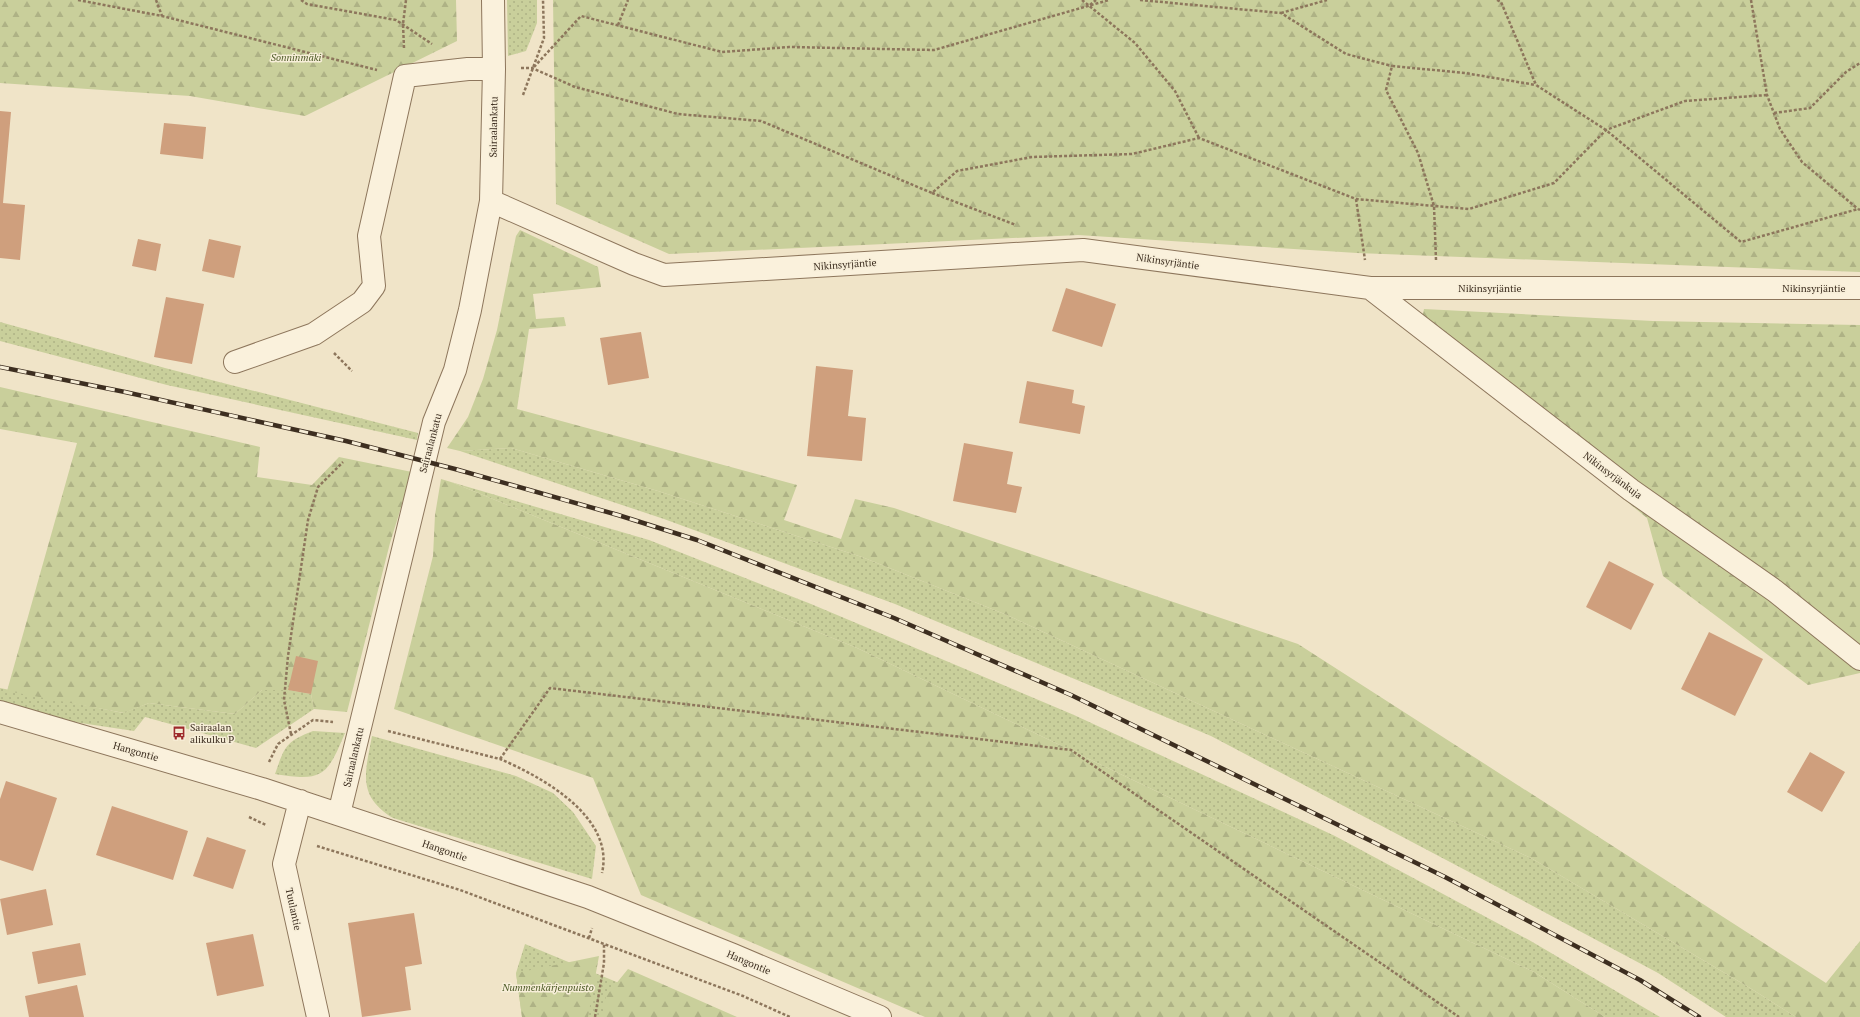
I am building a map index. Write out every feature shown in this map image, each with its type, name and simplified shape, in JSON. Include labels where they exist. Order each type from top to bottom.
[{"type":"street","name":"Sairaalankatu","points":[[339,814],[434,422],[457,363],[470,310],[491,201],[494,69],[493,0]]},
{"type":"street","points":[[235,362],[314,334],[362,302],[374,286],[369,236],[405,76],[468,69],[494,69]]},
{"type":"street","name":"Nikinsyrjäntie","points":[[491,201],[634,264],[664,275],[1083,250],[1370,288],[1860,288]]},
{"type":"street","name":"Nikinsyrjänkuja","points":[[1370,288],[1631,490],[1775,591],[1860,658]]},
{"type":"street","name":"Hangontie","points":[[0,712],[262,789],[594,899],[733,954],[880,1017]]},
{"type":"street","name":"Tuulantie","points":[[300,801],[289,838],[284,864],[318,1017]]},
{"type":"path","points":[[78,0],[162,16],[405,76],[403,24],[406,0]]},
{"type":"path","points":[[156,0],[162,16]]},
{"type":"path","points":[[301,0],[307,4],[396,20],[468,69]]},
{"type":"path","points":[[618,25],[628,0]]},
{"type":"path","points":[[1082,0],[1135,43],[1175,91],[1199,138]]},
{"type":"path","points":[[1089,6],[1096,0]]},
{"type":"path","points":[[1018,225],[932,193],[762,121],[678,114],[575,88],[532,68],[581,16],[722,52],[789,47],[934,50],[1109,0]]},
{"type":"path","points":[[1140,0],[1281,13],[1327,0]]},
{"type":"path","points":[[1497,0],[1501,2],[1536,86]]},
{"type":"path","points":[[1751,0],[1767,95],[1780,129],[1802,162],[1859,210]]},
{"type":"path","points":[[1281,13],[1346,54],[1392,66],[1465,73],[1536,86],[1606,130],[1741,242],[1859,210]]},
{"type":"path","points":[[1774,113],[1810,108],[1846,72],[1860,63]]},
{"type":"path","points":[[1392,66],[1386,90],[1418,153],[1434,206],[1437,288]]},
{"type":"path","points":[[932,193],[957,171],[1032,157],[1132,154],[1199,138],[1356,199],[1469,209],[1554,183],[1606,130],[1684,101],[1767,95]]},
{"type":"path","points":[[1356,199],[1370,288]]},
{"type":"path","points":[[291,734],[284,700],[288,656],[308,520],[318,487],[343,462]]},
{"type":"path","points":[[500,759],[550,688],[1071,750],[1459,1017]]},
{"type":"path","points":[[262,789],[268,763],[278,744],[313,720],[360,725],[500,759],[558,790],[587,818],[597,833],[604,852],[602,871],[594,899],[593,925],[589,938]]},
{"type":"path","points":[[245,815],[289,838],[460,890],[743,996],[790,1017]]},
{"type":"path","points":[[595,1017],[604,962],[604,943]]},
{"type":"green space","name":"Sonninmäki","points":[[0,0],[456,0],[457,41],[305,116],[190,96],[0,83]]},
{"type":"green space","points":[[507,0],[537,0],[537,23],[526,51],[508,56]]},
{"type":"green space","points":[[553,0],[1860,0],[1860,272],[1357,253],[1078,235],[669,254],[556,204]]},
{"type":"green space","points":[[520,230],[598,267],[601,287],[533,294],[536,319],[564,317],[566,326],[529,329],[517,409],[797,485],[784,520],[841,539],[855,499],[894,508],[1298,644],[1826,983],[1860,941],[1860,1017],[1796,1017],[1750,988],[1531,858],[1007,615],[862,557],[658,491],[511,448],[460,451],[447,448],[468,417],[483,379],[497,330],[516,236]]},
{"type":"green space","points":[[1424,309],[1653,321],[1860,325],[1860,673],[1808,685],[1663,576],[1647,518],[1556,444],[1421,323]]},
{"type":"green space","points":[[0,322],[165,368],[418,433],[417,440],[167,385],[0,341]]},
{"type":"green space","points":[[0,387],[260,447],[257,477],[312,485],[339,457],[412,472],[390,543],[347,712],[314,709],[311,694],[288,690],[262,690],[235,714],[149,703],[124,713],[7,691],[77,443],[0,429]]},
{"type":"green space","points":[[511,448],[658,491],[862,557],[1007,615],[1531,858],[1750,988],[1796,1017],[1726,1017],[1658,973],[1211,736],[895,604],[664,519],[460,451]]},
{"type":"green space","points":[[441,479],[857,648],[1534,972],[1605,1017],[925,1017],[641,895],[593,778],[394,709],[433,556],[435,515]]},
{"type":"green space","points":[[451,482],[649,540],[811,604],[1074,715],[1335,836],[1529,940],[1660,1017],[1605,1017],[1534,972],[857,648]]},
{"type":"green space","points":[[0,688],[123,713],[149,703],[235,714],[262,690],[288,690],[311,694],[314,709],[256,748],[145,717],[134,731],[74,722],[0,701]]},
{"type":"green space","points":[[313,731],[345,733],[328,767],[321,773],[313,776],[304,777],[275,774],[287,746],[297,738]]},
{"type":"green space","points":[[372,736],[516,776],[553,793],[573,812],[596,846],[592,879],[393,818],[381,810],[374,801],[366,783],[367,761]]},
{"type":"green space","name":"Nummenkärjenpuisto","points":[[525,944],[701,1017],[522,1017],[516,973]]},
{"type":"green space","points":[[599,956],[588,1017],[522,1017],[516,973]]},
{"type":"green space","points":[[628,969],[737,1017],[602,1017],[606,996]]},
{"type":"building","points":[[0,111],[11,112],[3,203],[25,205],[20,260],[0,258]]},
{"type":"building","points":[[164,123],[206,127],[203,159],[160,154]]},
{"type":"building","points":[[138,239],[161,244],[156,271],[132,266]]},
{"type":"building","points":[[209,239],[241,246],[234,278],[202,271]]},
{"type":"building","points":[[1066,288],[1116,304],[1102,347],[1052,331]]},
{"type":"building","points":[[166,297],[204,304],[192,364],[154,357]]},
{"type":"building","points":[[641,332],[649,378],[608,385],[600,338]]},
{"type":"building","points":[[816,366],[853,370],[848,416],[866,418],[862,461],[807,456]]},
{"type":"building","points":[[1027,381],[1074,390],[1072,403],[1085,406],[1080,434],[1019,423]]},
{"type":"building","points":[[964,443],[1013,452],[1007,484],[1022,487],[1016,513],[953,501]]},
{"type":"building","points":[[1609,561],[1654,584],[1631,630],[1586,607]]},
{"type":"building","points":[[1709,632],[1763,659],[1735,716],[1681,689]]},
{"type":"building","points":[[296,656],[318,661],[311,694],[288,690]]},
{"type":"building","points":[[1810,752],[1845,772],[1822,812],[1787,792]]},
{"type":"building","points":[[6,781],[57,798],[33,871],[0,860],[0,799]]},
{"type":"building","points":[[112,806],[188,831],[173,880],[96,855]]},
{"type":"building","points":[[207,837],[246,850],[233,889],[193,876]]},
{"type":"building","points":[[46,889],[53,925],[7,935],[0,899]]},
{"type":"building","points":[[414,913],[422,964],[405,967],[411,1010],[362,1017],[348,923]]},
{"type":"building","points":[[253,934],[264,986],[217,996],[206,943]]},
{"type":"building","points":[[80,943],[86,975],[38,984],[32,952]]},
{"type":"building","points":[[77,985],[84,1017],[29,1017],[25,996]]},
{"type":"railway","points":[[0,367],[125,392],[346,441],[455,469],[618,515],[697,540],[894,618],[1071,695],[1445,877],[1640,980],[1699,1017]]},
{"type":"place","name":"Sairaalan alikulku P","points":[[179,733]]}]
